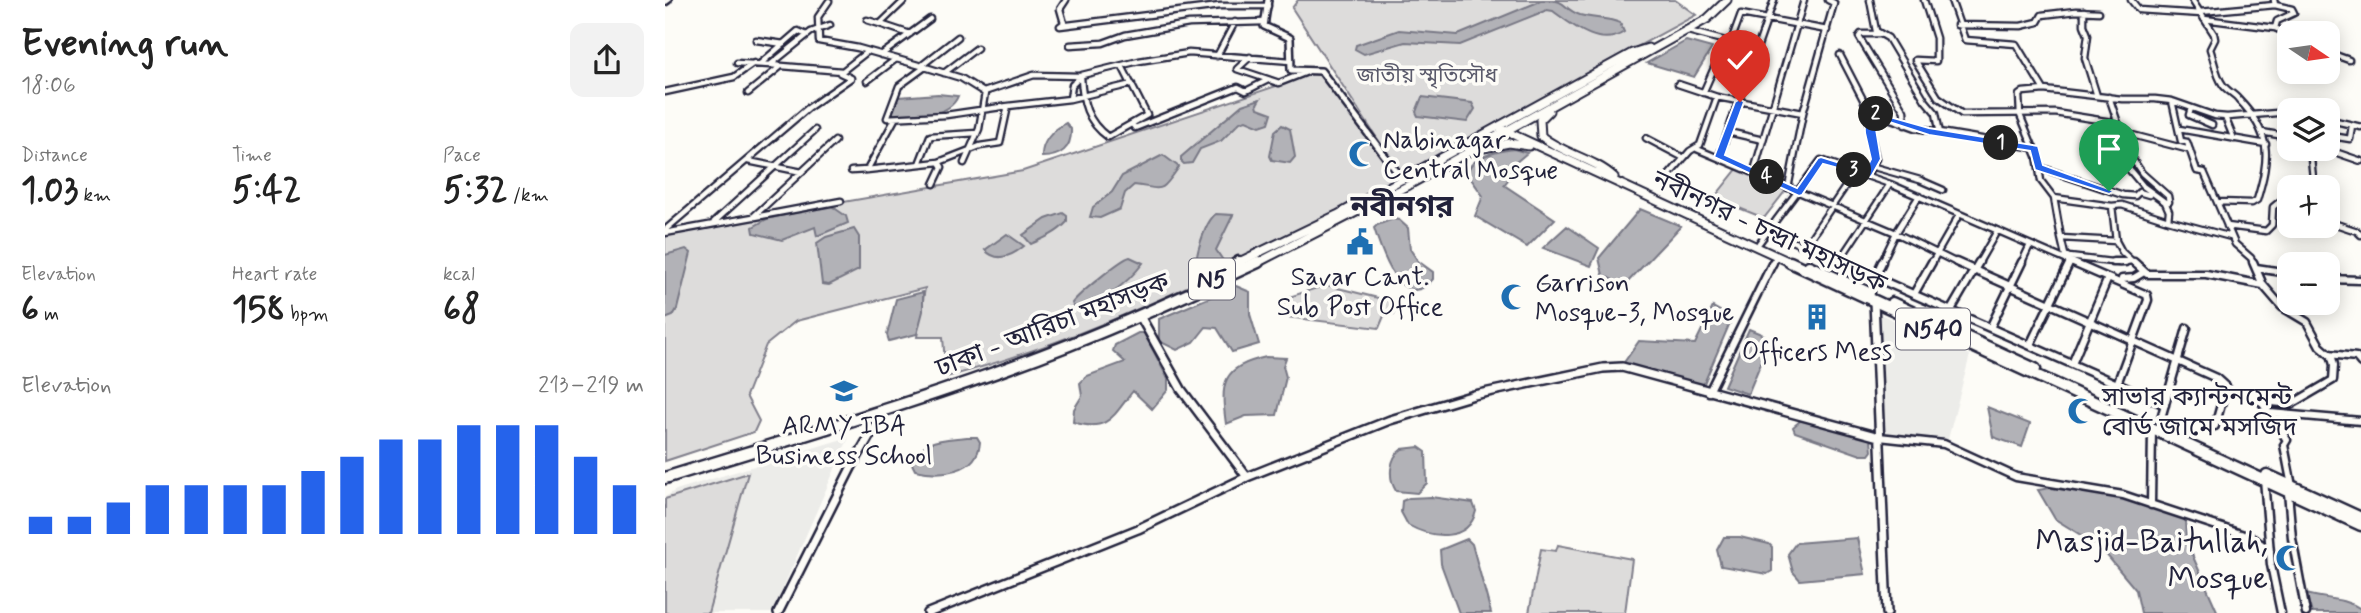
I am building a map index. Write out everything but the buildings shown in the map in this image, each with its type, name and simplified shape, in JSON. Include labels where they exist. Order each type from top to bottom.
[{"type":"highway","name":"N5","points":[[665,475],[1004,365],[1138,313],[1354,212],[1508,130],[1697,20],[1720,0]]},
{"type":"highway","name":"ঢাকা - আরিচা মহাসড়ক","points":[[665,475],[964,383],[1138,313],[1313,237],[1688,31],[1707,19],[1727,0]]},
{"type":"highway","points":[[1216,277],[1229,267],[1403,180],[1632,53],[1648,48]]},
{"type":"highway","points":[[1470,152],[1496,145],[1524,145],[1597,178],[1612,178],[1607,169],[1541,136],[1539,129],[1543,116],[1573,94]]},
{"type":"highway","name":"নবীনগর - চন্দ্রা মহাসড়ক","points":[[1508,130],[1759,243],[2290,489],[2361,525]]},
{"type":"highway","name":"নবীনগর - চন্দ্রা মহাসড়ক","points":[[1612,178],[1776,257],[2156,427],[2264,479],[2361,518]]},
{"type":"street","points":[[880,24],[905,0]]},
{"type":"street","points":[[1066,0],[1061,9],[1064,23],[1060,26],[1220,6],[1268,3],[1265,28],[1290,38],[1291,70],[1321,71],[1403,180]]},
{"type":"street","points":[[1719,157],[1774,0]]},
{"type":"street","points":[[1754,171],[1804,0]]},
{"type":"street","points":[[1788,188],[1803,113],[1834,3],[1828,0]]},
{"type":"street","points":[[1870,0],[1876,31],[1888,37],[1924,100],[1936,113],[1940,134]]},
{"type":"street","points":[[1924,0],[1929,22],[1937,36],[1938,51],[1936,61],[1915,60],[1938,97],[1962,114],[2055,113],[2118,123]]},
{"type":"street","points":[[1951,0],[1957,25],[1968,42],[2016,44],[2044,90]]},
{"type":"street","points":[[2131,0],[2139,10],[2202,15],[2275,28],[2277,21],[2294,13],[2292,9],[2274,2],[2202,15]]},
{"type":"street","points":[[2192,0],[2214,34],[2215,39],[2210,49],[2222,83],[2240,100],[2262,132],[2266,144],[2266,177],[2257,200],[2252,203],[2217,202]]},
{"type":"street","points":[[829,1],[818,17],[819,41],[923,66],[961,78],[984,92]]},
{"type":"street","points":[[2084,11],[2084,25],[2088,35],[2085,58],[2097,96]]},
{"type":"street","points":[[1957,25],[2021,26],[2038,22],[2042,15],[2099,12]]},
{"type":"street","points":[[1703,93],[1741,14],[1828,30]]},
{"type":"street","points":[[881,55],[930,19]]},
{"type":"street","points":[[867,20],[910,34]]},
{"type":"street","points":[[1217,56],[1235,22]]},
{"type":"street","points":[[1070,45],[1103,43],[1125,34],[1189,24],[1265,22]]},
{"type":"street","points":[[770,65],[819,27],[830,25]]},
{"type":"street","points":[[665,92],[734,77],[784,44],[798,31],[807,35]]},
{"type":"street","points":[[1688,31],[1756,49]]},
{"type":"street","points":[[1881,34],[1865,33],[1859,37],[1904,111],[1905,125]]},
{"type":"street","points":[[958,37],[899,86],[887,116],[895,119],[1070,99],[1098,90],[1132,84]]},
{"type":"street","points":[[756,40],[784,44]]},
{"type":"street","points":[[944,73],[977,48]]},
{"type":"street","points":[[737,62],[842,71],[868,51]]},
{"type":"street","points":[[984,92],[1034,75],[1081,76],[1189,53],[1291,61]]},
{"type":"street","points":[[1840,55],[1869,111],[1870,133],[1876,159],[1874,167],[1867,175]]},
{"type":"street","points":[[1250,57],[1237,69],[1279,83],[1307,72]]},
{"type":"street","points":[[2340,57],[2349,60]]},
{"type":"street","points":[[867,81],[896,59]]},
{"type":"street","points":[[748,93],[780,66]]},
{"type":"street","points":[[1081,76],[1082,95],[1094,127],[1108,137],[1147,115],[1122,66]]},
{"type":"street","points":[[665,232],[808,108],[851,78],[840,73],[842,71]]},
{"type":"street","points":[[1070,99],[1069,91],[1074,81],[1081,76]]},
{"type":"street","points":[[1132,124],[1135,128],[1238,87],[1245,91],[1268,79]]},
{"type":"street","points":[[1678,84],[1717,97],[1803,113]]},
{"type":"street","points":[[2131,261],[2120,263],[2065,255],[2054,198],[2041,181],[2035,148],[2021,114],[2018,95],[2044,90],[2172,101],[2214,116],[2225,117],[2242,118],[2249,114],[2277,113]]},
{"type":"street","points":[[964,163],[972,149],[984,109],[984,92]]},
{"type":"street","points":[[1697,149],[1717,97]]},
{"type":"street","points":[[2109,97],[2122,132],[2120,141],[2142,173],[2168,196],[2169,202],[2165,202]]},
{"type":"street","points":[[2172,101],[2181,141],[2187,142],[2197,171],[2204,172],[2231,237],[2251,258],[2263,285],[2286,312],[2307,322],[2320,346],[2331,354],[2356,357],[2361,363]]},
{"type":"street","points":[[852,172],[939,162],[972,149],[1000,143],[1007,106]]},
{"type":"street","points":[[2191,108],[2189,115],[2212,124]]},
{"type":"street","points":[[1869,111],[1905,125],[1940,134],[2035,148]]},
{"type":"street","points":[[2213,136],[2214,116]]},
{"type":"street","points":[[1143,117],[1157,120]]},
{"type":"street","points":[[2225,117],[2234,139]]},
{"type":"street","points":[[867,170],[895,119]]},
{"type":"street","points":[[2340,122],[2361,127]]},
{"type":"street","points":[[2340,139],[2350,139],[2352,125]]},
{"type":"street","points":[[2179,129],[2266,144]]},
{"type":"street","points":[[712,223],[815,130]]},
{"type":"street","points":[[1728,132],[1763,139]]},
{"type":"street","points":[[2122,132],[2190,150]]},
{"type":"street","points":[[2262,132],[2277,135]]},
{"type":"street","points":[[919,164],[930,136],[977,133]]},
{"type":"street","points":[[1646,138],[1684,158]]},
{"type":"street","points":[[753,217],[835,141]]},
{"type":"street","points":[[1663,182],[1690,151],[1697,149],[1896,233],[2089,324],[2216,378],[2226,387],[2215,426]]},
{"type":"street","points":[[2127,152],[2112,149],[2126,170],[2149,194]]},
{"type":"street","points":[[2340,154],[2361,161]]},
{"type":"street","points":[[1759,243],[1799,193],[1821,160],[1890,184],[2147,295],[2148,300],[2117,384]]},
{"type":"street","points":[[748,161],[803,172]]},
{"type":"street","points":[[934,184],[940,172],[939,162]]},
{"type":"street","points":[[1874,167],[1920,180],[1943,190]]},
{"type":"street","points":[[2039,167],[2123,195],[2135,196],[2139,192],[2149,194],[2165,202],[2169,211],[2168,220]]},
{"type":"street","points":[[1805,246],[1856,171]]},
{"type":"street","points":[[1839,261],[1890,184]]},
{"type":"street","points":[[1875,277],[1896,233],[1919,196]]},
{"type":"street","points":[[2054,198],[2122,205],[2231,237]]},
{"type":"street","points":[[665,232],[841,201]]},
{"type":"street","points":[[2227,226],[2266,230],[2272,225],[2273,207],[2277,204]]},
{"type":"street","points":[[2112,206],[2116,241],[2131,261],[2144,272]]},
{"type":"street","points":[[1914,294],[1959,215]]},
{"type":"street","points":[[2340,226],[2361,235]]},
{"type":"street","points":[[1769,231],[2165,405]]},
{"type":"street","points":[[1951,310],[1997,231]]},
{"type":"street","points":[[2061,238],[2116,241]]},
{"type":"street","points":[[1990,328],[2030,245]]},
{"type":"street","points":[[1709,392],[1776,257]]},
{"type":"street","points":[[2030,345],[2070,261]]},
{"type":"street","points":[[2256,268],[2277,271]]},
{"type":"street","points":[[2122,279],[2134,278],[2144,272],[2213,273],[2263,285]]},
{"type":"street","points":[[2072,364],[2108,278]]},
{"type":"street","points":[[2340,279],[2361,280]]},
{"type":"street","points":[[1874,301],[1887,613]]},
{"type":"street","points":[[1138,313],[1181,389],[1247,477]]},
{"type":"street","points":[[2151,505],[2156,427],[2187,328]]},
{"type":"street","points":[[2306,613],[2292,538],[2290,489],[2284,445],[2287,440],[2261,401],[2293,404],[2333,380],[2334,365],[2331,354]]},
{"type":"street","points":[[928,613],[1137,529],[1247,477],[1390,420],[1474,395],[1603,368],[1622,367],[1879,437],[1944,444],[2016,477],[2123,495],[2253,538],[2270,551]]},
{"type":"street","points":[[778,613],[846,479],[886,408]]},
{"type":"street","points":[[2270,413],[2361,421]]},
{"type":"street","points":[[2264,479],[2270,551],[2281,613]]},
{"type":"shaded area","points":[[1543,0],[1561,3],[1580,15],[1620,23],[1624,32],[1615,37],[1596,37],[1547,10],[1460,45],[1405,42],[1364,54],[1355,49],[1356,45],[1399,30],[1458,35]]},
{"type":"shaded area","points":[[1686,41],[1712,48],[1694,77],[1647,63]]},
{"type":"shaded area","points":[[938,94],[958,96],[947,109],[938,113],[908,117],[890,114],[898,97]]},
{"type":"shaded area","points":[[1422,97],[1472,103],[1475,109],[1467,122],[1418,116],[1416,112]]},
{"type":"shaded area","points":[[1260,99],[1258,108],[1272,113],[1269,123],[1260,126],[1246,120],[1240,122],[1221,141],[1200,149],[1192,163],[1184,164],[1181,161],[1181,157],[1242,105]]},
{"type":"shaded area","points":[[1066,123],[1071,129],[1067,146],[1060,153],[1042,157],[1049,137]]},
{"type":"shaded area","points":[[1282,125],[1290,129],[1295,157],[1290,163],[1272,160],[1270,156],[1275,131]]},
{"type":"shaded area","points":[[1514,149],[1527,153],[1508,169],[1512,175],[1504,185],[1555,219],[1527,247],[1475,216],[1483,196],[1467,173],[1479,158]]},
{"type":"shaded area","points":[[1163,155],[1179,167],[1165,186],[1157,188],[1134,185],[1125,193],[1120,209],[1100,218],[1090,217],[1093,207],[1112,192],[1122,176]]},
{"type":"shaded area","points":[[830,205],[846,216],[848,223],[817,236],[815,227],[782,240],[754,233],[753,227],[767,219]]},
{"type":"shaded area","points":[[1640,209],[1681,226],[1624,286],[1603,275],[1599,258]]},
{"type":"shaded area","points":[[1063,213],[1067,216],[1067,222],[1051,235],[1031,244],[1023,235],[1046,219]]},
{"type":"shaded area","points":[[1216,214],[1233,215],[1216,250],[1224,262],[1198,276],[1196,262],[1200,243]]},
{"type":"shaded area","points":[[1393,219],[1399,220],[1408,228],[1410,249],[1418,261],[1433,272],[1433,279],[1422,288],[1412,290],[1403,285],[1395,276],[1382,250],[1374,228]]},
{"type":"shaded area","points":[[1567,226],[1599,248],[1591,266],[1543,248]]},
{"type":"shaded area","points":[[854,229],[859,237],[859,270],[829,285],[822,284],[817,243],[826,237]]},
{"type":"shaded area","points":[[1007,234],[1024,246],[1005,257],[994,256],[985,250]]},
{"type":"shaded area","points":[[686,249],[691,253],[677,309],[673,316],[665,319],[665,255]]},
{"type":"shaded area","points":[[1130,257],[1143,263],[1121,285],[1101,300],[1082,307],[1073,306],[1072,303],[1091,285]]},
{"type":"shaded area","points":[[1236,286],[1250,292],[1250,314],[1259,344],[1232,352],[1217,328],[1206,327],[1194,342],[1177,350],[1159,341],[1159,319]]},
{"type":"shaded area","points":[[923,292],[923,311],[917,334],[889,341],[887,335],[896,299]]},
{"type":"shaded area","points":[[1713,307],[1732,318],[1702,388],[1623,364],[1639,341],[1695,344]]},
{"type":"shaded area","points":[[1880,314],[1970,355],[1947,443],[1884,434]]},
{"type":"shaded area","points":[[1749,329],[1771,338],[1748,394],[1724,386]]},
{"type":"shaded area","points":[[1138,333],[1144,333],[1168,379],[1168,390],[1152,409],[1133,391],[1114,415],[1102,424],[1085,425],[1073,422],[1074,409],[1082,396],[1080,383],[1087,376],[1125,362],[1113,351],[1115,345]]},
{"type":"shaded area","points":[[1266,357],[1286,358],[1283,366],[1286,377],[1277,415],[1246,416],[1226,424],[1224,387],[1227,378],[1240,366]]},
{"type":"shaded area","points":[[1987,407],[2030,424],[2022,447],[1993,437]]},
{"type":"shaded area","points":[[1801,420],[1867,438],[1871,440],[1872,451],[1869,455],[1861,455],[1795,432],[1793,427]]},
{"type":"shaded area","points":[[849,437],[772,613],[665,613],[665,497],[676,490]]},
{"type":"shaded area","points":[[977,437],[980,442],[973,460],[965,466],[936,473],[915,470],[912,464],[916,455],[927,445],[941,440]]},
{"type":"shaded area","points":[[1419,447],[1426,452],[1427,483],[1417,493],[1396,491],[1391,474],[1394,458],[1402,449]]},
{"type":"shaded area","points":[[2050,488],[2116,496],[2185,519],[2186,541],[2218,613],[2141,613],[2136,590],[2100,547],[2055,519],[2038,490]]},
{"type":"shaded area","points":[[1431,497],[1473,503],[1476,511],[1472,521],[1465,529],[1448,535],[1427,533],[1408,525],[1401,512],[1402,501]]},
{"type":"shaded area","points":[[1724,537],[1740,537],[1769,544],[1772,547],[1772,571],[1767,574],[1721,566],[1717,550]]},
{"type":"shaded area","points":[[1857,538],[1865,574],[1800,580],[1793,572],[1788,554],[1796,543]]},
{"type":"shaded area","points":[[1467,539],[1472,544],[1491,613],[1459,613],[1441,564],[1440,550]]},
{"type":"shaded area","points":[[2306,594],[2348,603],[2361,609],[2361,613],[2312,613]]},
{"type":"green space","name":"জাতীয় স্মৃতিসৌধ","points":[[1298,0],[1675,0],[1696,15],[1401,175],[1292,8]]},
{"type":"green space","points":[[1321,71],[1403,180],[1236,264],[1122,316],[1006,360],[946,377],[943,337],[917,337],[925,288],[796,321],[766,345],[746,396],[759,421],[754,432],[665,461],[665,233],[1023,171]]},
{"type":"green space","points":[[1738,168],[1759,176],[1756,180],[1765,184],[1770,179],[1786,190],[1764,218],[1714,198]]},
{"type":"green space","points":[[1326,285],[1398,303],[1394,314],[1384,316],[1379,328],[1278,316],[1286,298]]},
{"type":"green space","points":[[748,473],[708,613],[665,613],[665,499]]},
{"type":"green space","points":[[1558,545],[1632,559],[1625,613],[1529,613],[1541,549],[1556,551]]},
{"type":"place","name":"Nabinagar Central Mosque","points":[[1362,154]]},
{"type":"place","name":"Savar Cant. Sub Post Office","points":[[1360,242]]},
{"type":"place","name":"Garrison Mosque-3, Mosque","points":[[1514,297]]},
{"type":"place","name":"Officers Mess","points":[[1817,317]]},
{"type":"place","name":"ARMY IBA Business School","points":[[844,391]]},
{"type":"place","name":"সাভার ক্যান্টনমেন্ট বোর্ড জামে মসজিদ","points":[[2081,411]]},
{"type":"place","name":"Masjid-Baitullah, Mosque","points":[[2289,558]]},
{"type":"district","name":"নবীনগর","points":[[1402,206]]},
{"type":"route","points":[[1740,102],[1719,157],[1799,193],[1821,160],[1828,160],[1867,175],[1874,167],[1876,159],[1870,133],[1869,111],[1929,131],[2035,148],[2039,167],[2109,191]]}]
